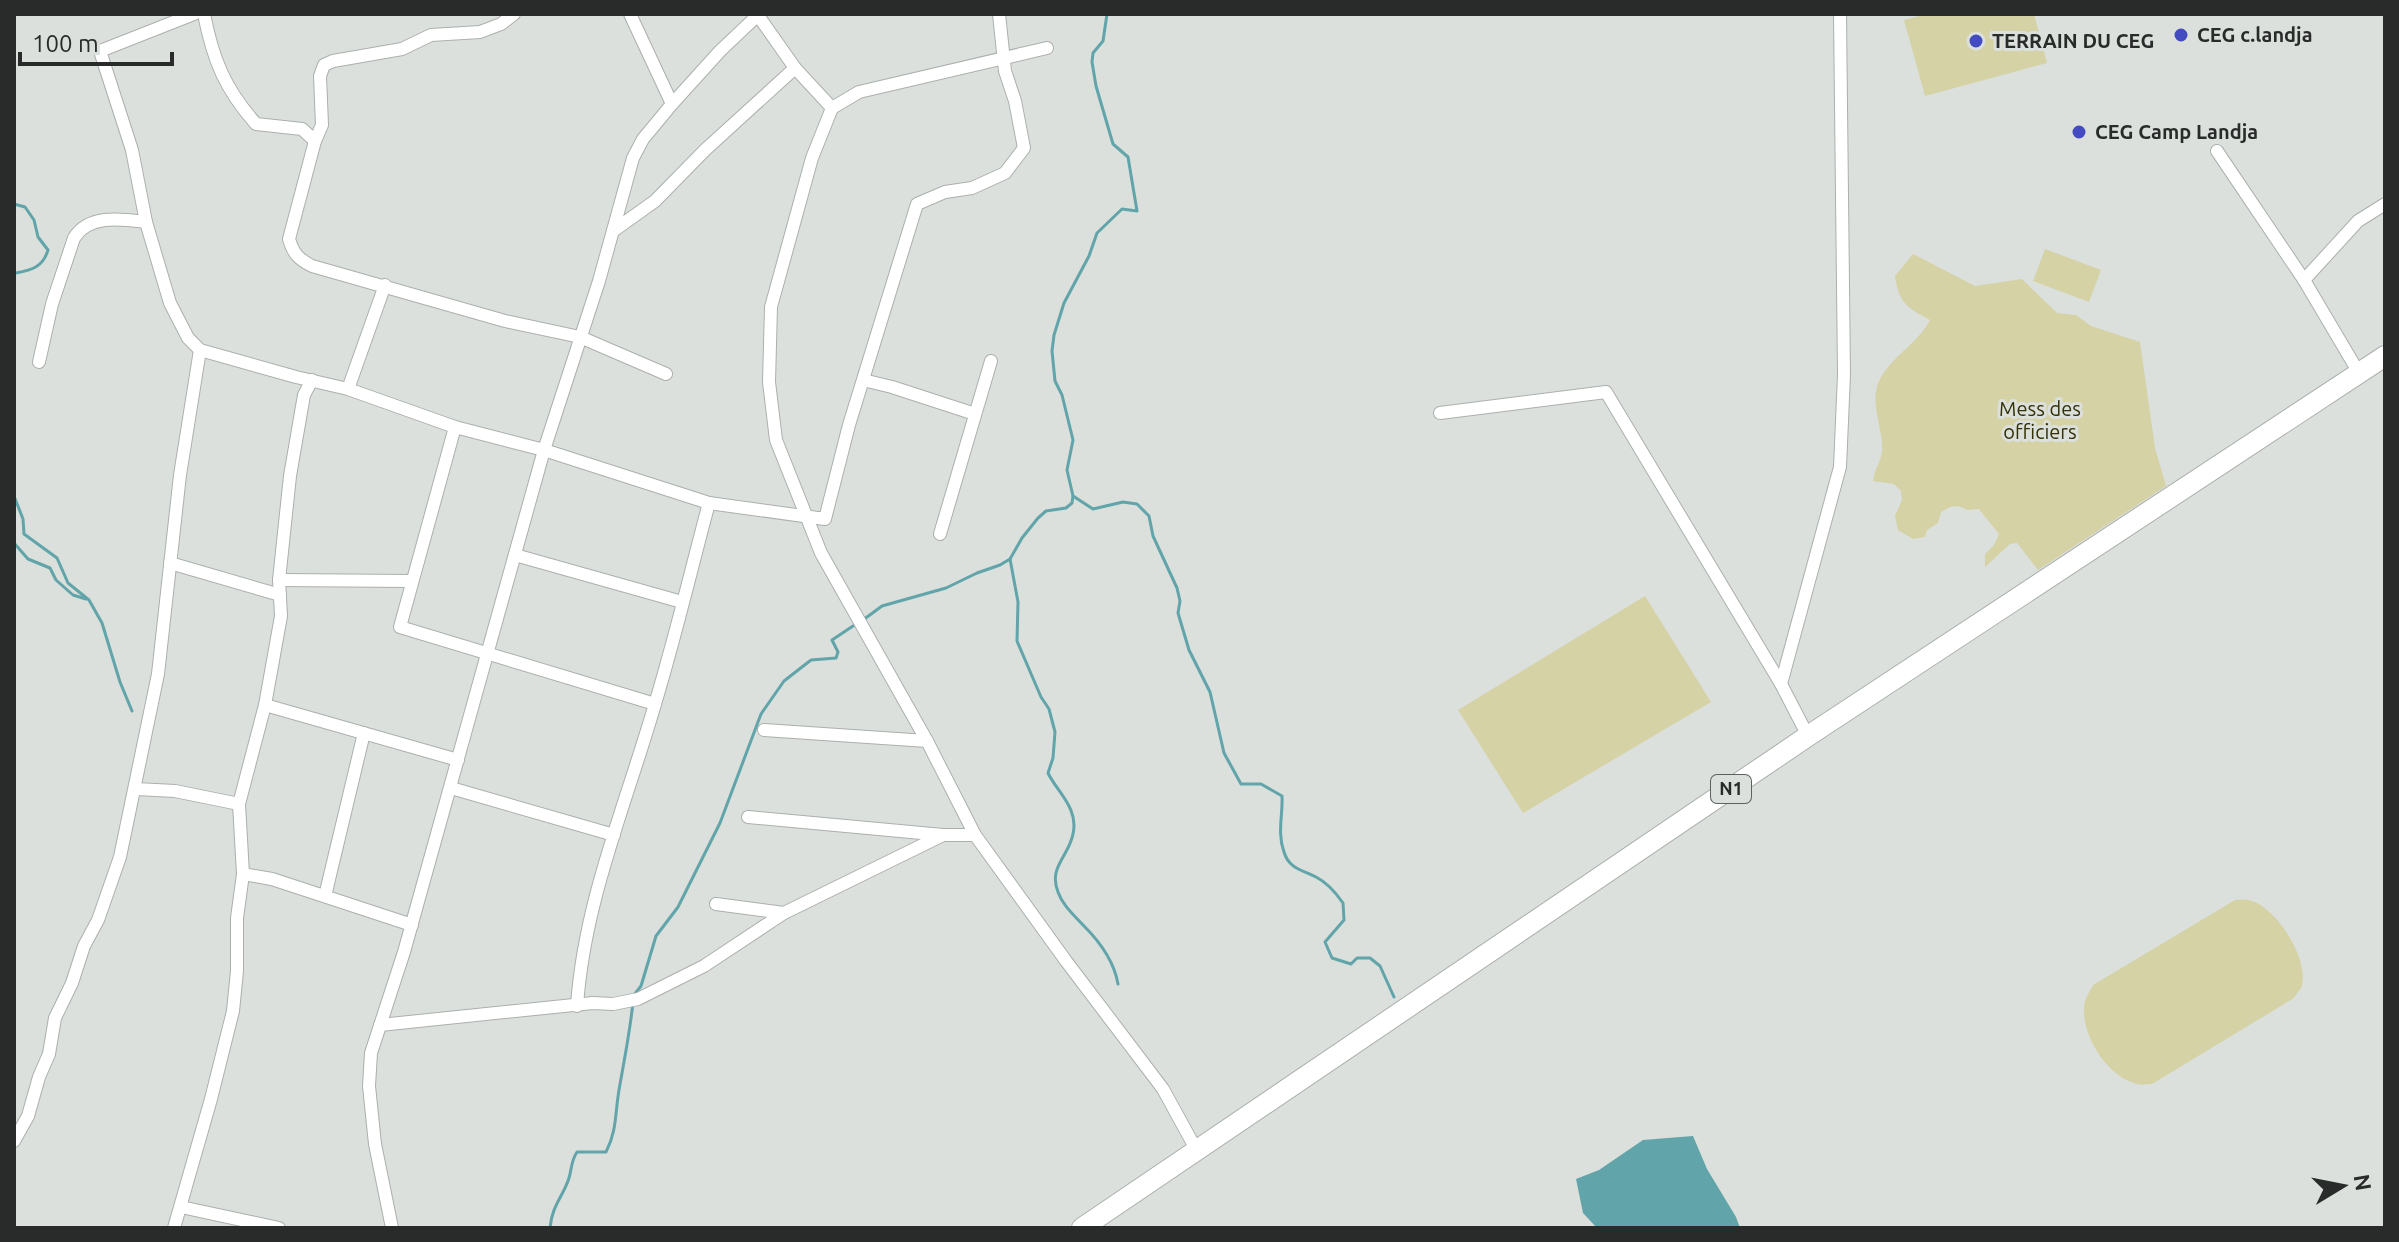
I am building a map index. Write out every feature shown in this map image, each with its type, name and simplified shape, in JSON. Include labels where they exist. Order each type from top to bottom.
[{"type":"highway","name":"N1","points":[[1082,1228],[1808,736],[2385,356]]},
{"type":"street","points":[[194,14],[100,51],[132,150],[146,222],[170,303],[188,338],[200,350],[348,389],[455,427],[544,450],[709,503],[825,519],[863,380],[917,204],[945,192],[972,188],[1005,173],[1024,148],[1015,101],[1002,58],[999,14]]},
{"type":"street","points":[[204,14],[209,41],[227,86],[256,124],[302,129],[315,141]]},
{"type":"street","points":[[514,14],[501,24],[480,32],[431,35],[402,49],[324,65],[320,76],[322,125],[289,239],[292,250],[299,259],[312,266],[505,321],[580,337],[666,374]]},
{"type":"street","points":[[630,14],[672,104]]},
{"type":"street","points":[[1781,684],[1840,467],[1844,375],[1840,14]]},
{"type":"street","points":[[392,1228],[375,1144],[369,1086],[371,1053],[412,925],[544,450],[633,158],[643,139],[672,104],[757,15],[795,68],[832,108]]},
{"type":"street","points":[[1047,48],[859,92],[832,108],[812,158],[771,307],[769,382],[776,440],[821,553],[927,741],[975,835],[1163,1089],[1197,1151]]},
{"type":"street","points":[[613,231],[655,201],[705,150],[795,68]]},
{"type":"street","points":[[2217,151],[2304,280],[2359,373]]},
{"type":"street","points":[[2304,280],[2358,221],[2385,204]]},
{"type":"street","points":[[39,362],[52,304],[74,238],[80,229],[97,221],[126,219],[146,222]]},
{"type":"street","points":[[348,389],[385,285]]},
{"type":"street","points":[[14,1141],[28,1116],[49,1054],[55,1018],[98,920],[117,867],[136,789],[158,674],[180,475],[200,350]]},
{"type":"street","points":[[940,534],[991,361]]},
{"type":"street","points":[[174,1228],[233,1011],[237,918],[243,874],[239,804],[265,705],[281,616],[279,580],[293,455],[304,395],[312,380]]},
{"type":"street","points":[[863,380],[975,414]]},
{"type":"street","points":[[1440,413],[1606,392],[1781,684],[1808,736]]},
{"type":"street","points":[[455,427],[400,627],[655,704]]},
{"type":"street","points":[[577,1006],[586,933],[655,704],[709,503]]},
{"type":"street","points":[[515,555],[682,602]]},
{"type":"street","points":[[170,563],[280,595]]},
{"type":"street","points":[[279,580],[412,581]]},
{"type":"street","points":[[265,705],[458,760]]},
{"type":"street","points":[[764,730],[927,741]]},
{"type":"street","points":[[325,896],[364,733]]},
{"type":"street","points":[[451,788],[614,835]]},
{"type":"street","points":[[136,789],[175,791],[239,804]]},
{"type":"street","points":[[748,817],[943,835],[975,835]]},
{"type":"street","points":[[380,1025],[633,1000],[704,966],[784,913],[943,835]]},
{"type":"street","points":[[243,874],[272,879],[412,925]]},
{"type":"street","points":[[716,904],[784,913]]},
{"type":"street","points":[[181,1207],[279,1228]]},
{"type":"green space","name":"TERRAIN DU CEG","points":[[1926,14],[2034,14],[2047,63],[1925,96],[1904,20]]},
{"type":"green space","points":[[2045,249],[2101,270],[2089,302],[2033,281]]},
{"type":"green space","name":"Mess des officiers","points":[[1913,254],[1975,286],[2022,279],[2057,313],[2076,315],[2091,326],[2140,342],[2155,448],[2166,486],[2038,570],[2017,543],[2010,544],[1985,567],[1985,554],[1999,534],[1979,509],[1950,507],[1941,512],[1938,523],[1927,530],[1925,537],[1913,539],[1898,530],[1895,516],[1902,500],[1901,491],[1894,484],[1873,481],[1882,451],[1876,395],[1886,369],[1920,335],[1930,320],[1906,304],[1899,293],[1895,276]]},
{"type":"green space","points":[[1645,596],[1711,702],[1523,813],[1458,710]]},
{"type":"green space","points":[[2235,900],[2259,904],[2280,923],[2301,964],[2301,989],[2294,998],[2152,1084],[2138,1084],[2124,1079],[2098,1053],[2087,1030],[2084,1005],[2093,985]]},
{"type":"water","points":[[1693,1136],[1707,1169],[1740,1228],[1597,1228],[1583,1213],[1576,1179],[1599,1170],[1643,1140]]},
{"type":"waterway","points":[[1107,14],[1103,41],[1093,53],[1092,62],[1113,144],[1128,157],[1137,211],[1122,209],[1097,233],[1089,256],[1064,303],[1054,335],[1055,381],[1062,395],[1073,440],[1067,470],[1073,496],[1093,509],[1123,502],[1137,504],[1149,516],[1153,536],[1177,588],[1180,601],[1178,613],[1189,650],[1210,692],[1224,753],[1241,784],[1261,784],[1282,796],[1281,838],[1286,858],[1297,868],[1324,882],[1343,903],[1344,920],[1325,942],[1332,958],[1351,964],[1357,958],[1370,958],[1380,966],[1394,997]]},
{"type":"waterway","points":[[14,204],[25,207],[34,220],[38,237],[48,250],[36,267],[16,273]]},
{"type":"waterway","points":[[14,496],[23,519],[24,534],[57,558],[68,583],[89,600],[102,623],[132,711]]},
{"type":"waterway","points":[[863,620],[882,606],[946,588],[1000,565],[1010,559],[1038,518],[1046,511],[1066,508],[1072,503],[1073,496]]},
{"type":"waterway","points":[[14,543],[28,559],[50,568],[56,580],[73,595],[86,599]]},
{"type":"waterway","points":[[1010,559],[1018,602],[1017,641],[1049,709],[1055,732],[1053,758],[1048,773],[1073,816],[1071,842],[1057,868],[1056,883],[1066,906],[1106,953],[1118,984]]},
{"type":"waterway","points":[[634,995],[641,986],[656,936],[678,907],[720,823],[761,714],[784,681],[811,660],[836,658],[838,652],[832,640],[856,624]]},
{"type":"waterway","points":[[550,1228],[577,1152],[606,1152],[610,1144],[633,1002]]},
{"type":"place","name":"CEG c.landja","points":[[2181,35]]},
{"type":"place","name":"TERRAIN DU CEG","points":[[1976,41]]},
{"type":"place","name":"CEG Camp Landja","points":[[2079,132]]}]
